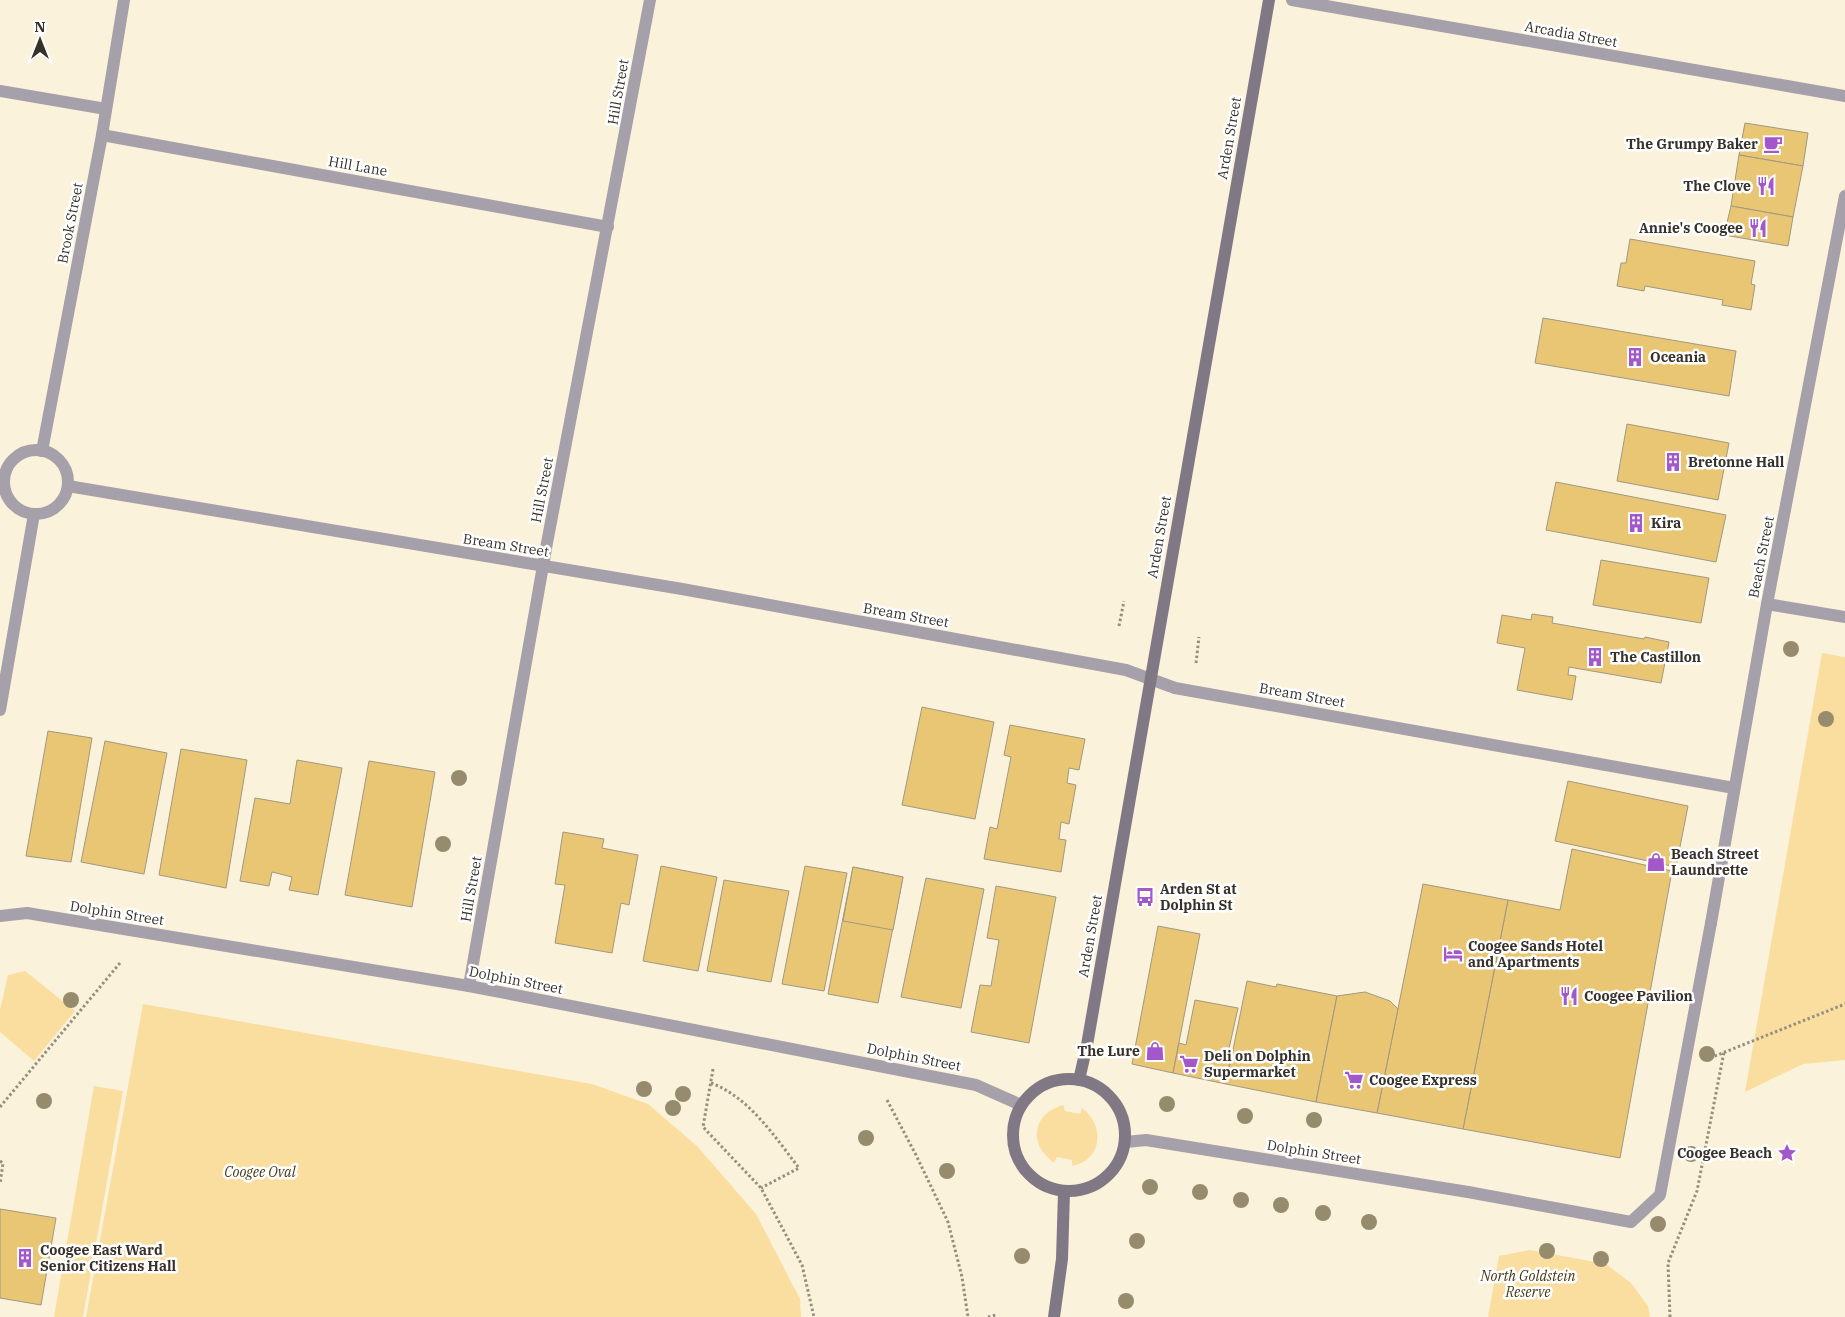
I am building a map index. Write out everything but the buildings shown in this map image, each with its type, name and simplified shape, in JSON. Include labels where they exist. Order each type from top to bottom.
[{"type":"main road","name":"Arden Street","points":[[1079,1080],[1087,1045],[1269,0]]},
{"type":"main road","points":[[1062,1079],[1079,1080],[1096,1085],[1109,1095],[1120,1109],[1125,1125],[1126,1142],[1119,1163],[1100,1183],[1082,1191],[1064,1192],[1045,1187],[1029,1176],[1018,1160],[1012,1142],[1013,1123],[1021,1105],[1032,1092],[1046,1084],[1062,1079]]},
{"type":"main road","points":[[1054,1317],[1062,1259],[1064,1192]]},
{"type":"street","name":"Brook Street","points":[[42,451],[102,134],[124,0]]},
{"type":"street","name":"Hill Street","points":[[469,986],[543,566],[650,0]]},
{"type":"street","name":"Arcadia Street","points":[[1292,0],[1845,96]]},
{"type":"street","points":[[0,91],[106,109]]},
{"type":"street","name":"Hill Lane","points":[[102,134],[608,227]]},
{"type":"street","name":"Beach Street","points":[[1682,1069],[1711,924],[1734,788],[1845,196]]},
{"type":"street","points":[[33,450],[42,451],[59,460],[65,468],[68,486],[60,504],[52,510],[34,514],[25,512],[11,501],[6,493],[2,474],[15,458],[33,450]]},
{"type":"street","name":"Bream Street","points":[[68,486],[543,566],[1126,670],[1175,688],[1734,788]]},
{"type":"street","points":[[0,710],[34,514]]},
{"type":"street","points":[[1768,604],[1845,617]]},
{"type":"street","name":"Dolphin Street","points":[[0,916],[26,913],[469,986],[976,1085],[1021,1105]]},
{"type":"street","name":"Dolphin Street","points":[[1126,1142],[1146,1140],[1468,1192],[1631,1222],[1660,1195],[1682,1069]]},
{"type":"path","points":[[1119,626],[1124,601]]},
{"type":"path","points":[[1196,663],[1199,637]]},
{"type":"path","points":[[0,1107],[120,963]]},
{"type":"path","points":[[1682,1069],[1845,1004]]},
{"type":"path","points":[[1670,1317],[1668,1263],[1697,1191],[1724,1052]]},
{"type":"path","points":[[713,1069],[703,1127],[760,1188],[802,1265],[814,1317]]},
{"type":"path","points":[[711,1083],[725,1088],[765,1123],[799,1168],[760,1188]]},
{"type":"path","points":[[887,1100],[948,1222],[962,1277],[968,1317]]},
{"type":"path","points":[[0,1161],[4,1167],[0,1184]]},
{"type":"path","points":[[988,1317],[996,1315]]},
{"type":"green space","points":[[1822,653],[1845,657],[1845,1060],[1803,1064],[1745,1092]]},
{"type":"green space","points":[[25,971],[75,1011],[34,1061],[0,1032],[0,1010],[8,975]]},
{"type":"green space","name":"Coogee Oval","points":[[143,1004],[592,1084],[648,1104],[697,1146],[756,1214],[800,1299],[801,1317],[86,1317]]},
{"type":"green space","points":[[94,1086],[123,1091],[83,1317],[54,1317]]},
{"type":"green space","points":[[1063,1105],[1065,1111],[1080,1114],[1082,1108],[1094,1123],[1097,1132],[1095,1149],[1090,1157],[1072,1166],[1072,1160],[1057,1157],[1054,1163],[1040,1147],[1037,1139],[1037,1130],[1045,1115]]},
{"type":"green space","name":"North Goldstein Reserve","points":[[1530,1250],[1606,1264],[1631,1283],[1648,1306],[1650,1317],[1488,1317],[1499,1256]]},
{"type":"place","name":"The Grumpy Baker","points":[[1773,144]]},
{"type":"place","name":"The Clove","points":[[1766,186]]},
{"type":"place","name":"Annie's Coogee","points":[[1758,228]]},
{"type":"place","name":"Oceania","points":[[1635,357]]},
{"type":"place","name":"Bretonne Hall","points":[[1673,462]]},
{"type":"place","name":"Kira","points":[[1636,523]]},
{"type":"place","name":"The Castillon","points":[[1595,657]]},
{"type":"place","name":"Beach Street Laundrette","points":[[1656,862]]},
{"type":"place","name":"Arden St at Dolphin St","points":[[1145,897]]},
{"type":"place","name":"Coogee Sands Hotel and Apartments","points":[[1453,954]]},
{"type":"place","name":"Coogee Pavilion","points":[[1569,996]]},
{"type":"place","name":"The Lure","points":[[1155,1051]]},
{"type":"place","name":"Deli on Dolphin Supermarket","points":[[1189,1064]]},
{"type":"place","name":"Coogee Express","points":[[1354,1080]]},
{"type":"place","name":"Coogee Beach","points":[[1787,1153]]},
{"type":"place","name":"Coogee East Ward Senior Citizens Hall","points":[[25,1258]]}]
